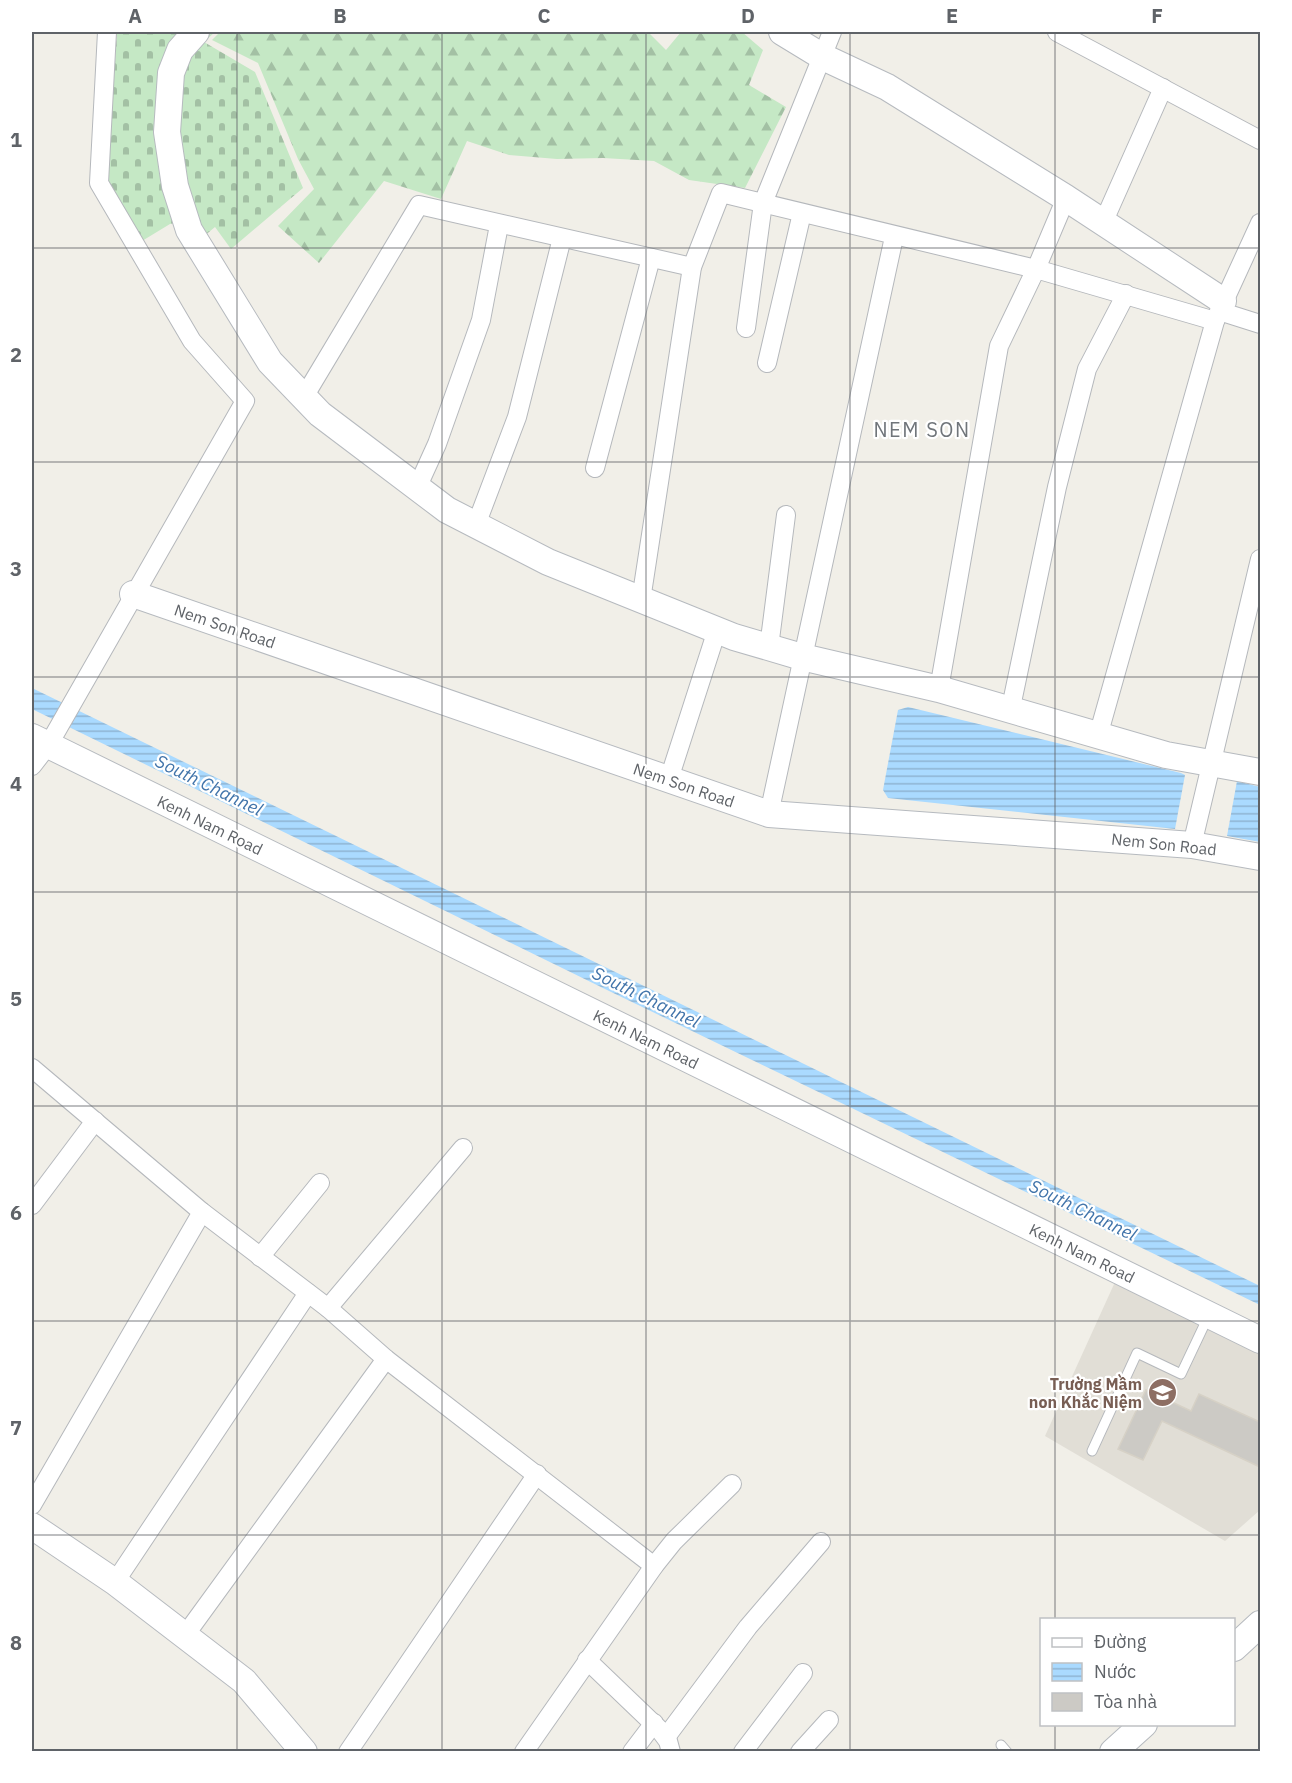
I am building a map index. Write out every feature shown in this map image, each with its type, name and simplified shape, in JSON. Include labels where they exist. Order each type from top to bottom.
[{"type":"street","points":[[32,766],[43,742],[79,692],[245,401],[192,341],[99,183],[107,32]]},
{"type":"street","points":[[196,32],[187,39],[175,59],[169,92],[167,132],[170,159],[189,230],[270,362],[320,414],[447,510],[548,562],[717,630],[769,647],[939,689],[1010,712],[1166,755],[1260,772]]},
{"type":"street","points":[[782,32],[823,57],[886,87],[1066,198],[1103,223],[1219,311]]},
{"type":"street","points":[[746,328],[763,203],[832,32]]},
{"type":"street","points":[[1057,32],[1260,140]]},
{"type":"street","points":[[1103,223],[1163,88]]},
{"type":"street","points":[[641,600],[692,267],[721,193],[894,237],[1036,269],[1126,294],[1219,311],[1260,324]]},
{"type":"street","points":[[939,689],[999,346],[1036,269],[1066,198]]},
{"type":"street","points":[[304,397],[419,205],[692,267]]},
{"type":"street","points":[[767,363],[802,213]]},
{"type":"street","points":[[1098,736],[1219,311],[1260,223]]},
{"type":"street","points":[[417,488],[437,444],[481,320],[499,225]]},
{"type":"street","points":[[769,814],[894,237]]},
{"type":"street","points":[[476,525],[517,417],[562,238]]},
{"type":"street","points":[[595,468],[651,258]]},
{"type":"street","points":[[1010,712],[1057,487],[1087,369],[1126,294]]},
{"type":"street","points":[[769,647],[786,515]]},
{"type":"street","points":[[1192,845],[1260,559]]},
{"type":"street","name":"Nem Son Road","points":[[133,594],[769,814],[1192,845],[1260,857]]},
{"type":"street","points":[[669,779],[717,630]]},
{"type":"street","name":"Kenh Nam Road","points":[[43,742],[1260,1340]]},
{"type":"street","points":[[32,1068],[202,1212],[328,1308],[386,1359],[654,1566]]},
{"type":"street","points":[[32,1205],[94,1121]]},
{"type":"street","points":[[328,1308],[462,1148]]},
{"type":"street","points":[[260,1257],[320,1183]]},
{"type":"street","points":[[32,1505],[202,1212]]},
{"type":"street","points":[[115,1582],[308,1293]]},
{"type":"street","points":[[186,1634],[386,1359]]},
{"type":"street","points":[[348,1752],[537,1474]]},
{"type":"street","points":[[524,1752],[654,1566],[674,1541],[732,1484]]},
{"type":"street","points":[[32,1526],[115,1582],[186,1634],[244,1681],[304,1752]]},
{"type":"street","points":[[587,1660],[654,1723],[668,1744],[748,1627],[821,1542]]},
{"type":"street","points":[[1235,1646],[1260,1624]]},
{"type":"street","points":[[743,1752],[803,1673]]},
{"type":"street","points":[[800,1752],[829,1720]]},
{"type":"street","points":[[632,1752],[654,1723]]},
{"type":"street","points":[[1113,1752],[1143,1726]]},
{"type":"lane","points":[[1092,1451],[1137,1353],[1181,1374],[1209,1315]]},
{"type":"shaded area","name":"Trường Mầm non Khắc Niệm","points":[[1115,1282],[1260,1349],[1260,1510],[1225,1541],[1045,1436]]},
{"type":"green space","points":[[117,32],[215,32],[204,42],[255,72],[303,188],[231,249],[215,227],[203,237],[194,219],[170,224],[142,241],[107,183]]},
{"type":"green space","points":[[220,32],[648,32],[666,50],[681,32],[742,32],[763,50],[749,85],[786,107],[745,188],[689,180],[654,161],[603,158],[557,159],[509,155],[467,141],[441,199],[384,181],[319,263],[278,226],[314,189],[298,159],[258,63],[212,40]]},
{"type":"water","name":"South Channel","points":[[32,688],[1260,1286],[1260,1305],[32,709]]},
{"type":"water","points":[[908,707],[1181,773],[1185,775],[1175,829],[888,798],[883,790],[898,710]]},
{"type":"water","points":[[1237,781],[1260,787],[1260,842],[1227,836]]},
{"type":"building","points":[[1146,1390],[1191,1411],[1199,1394],[1260,1422],[1260,1467],[1162,1421],[1143,1460],[1118,1449]]},
{"type":"place","name":"Trường Mầm non Khắc Niệm","points":[[1163,1393]]},
{"type":"district","name":"NEM SON","points":[[922,429]]}]
